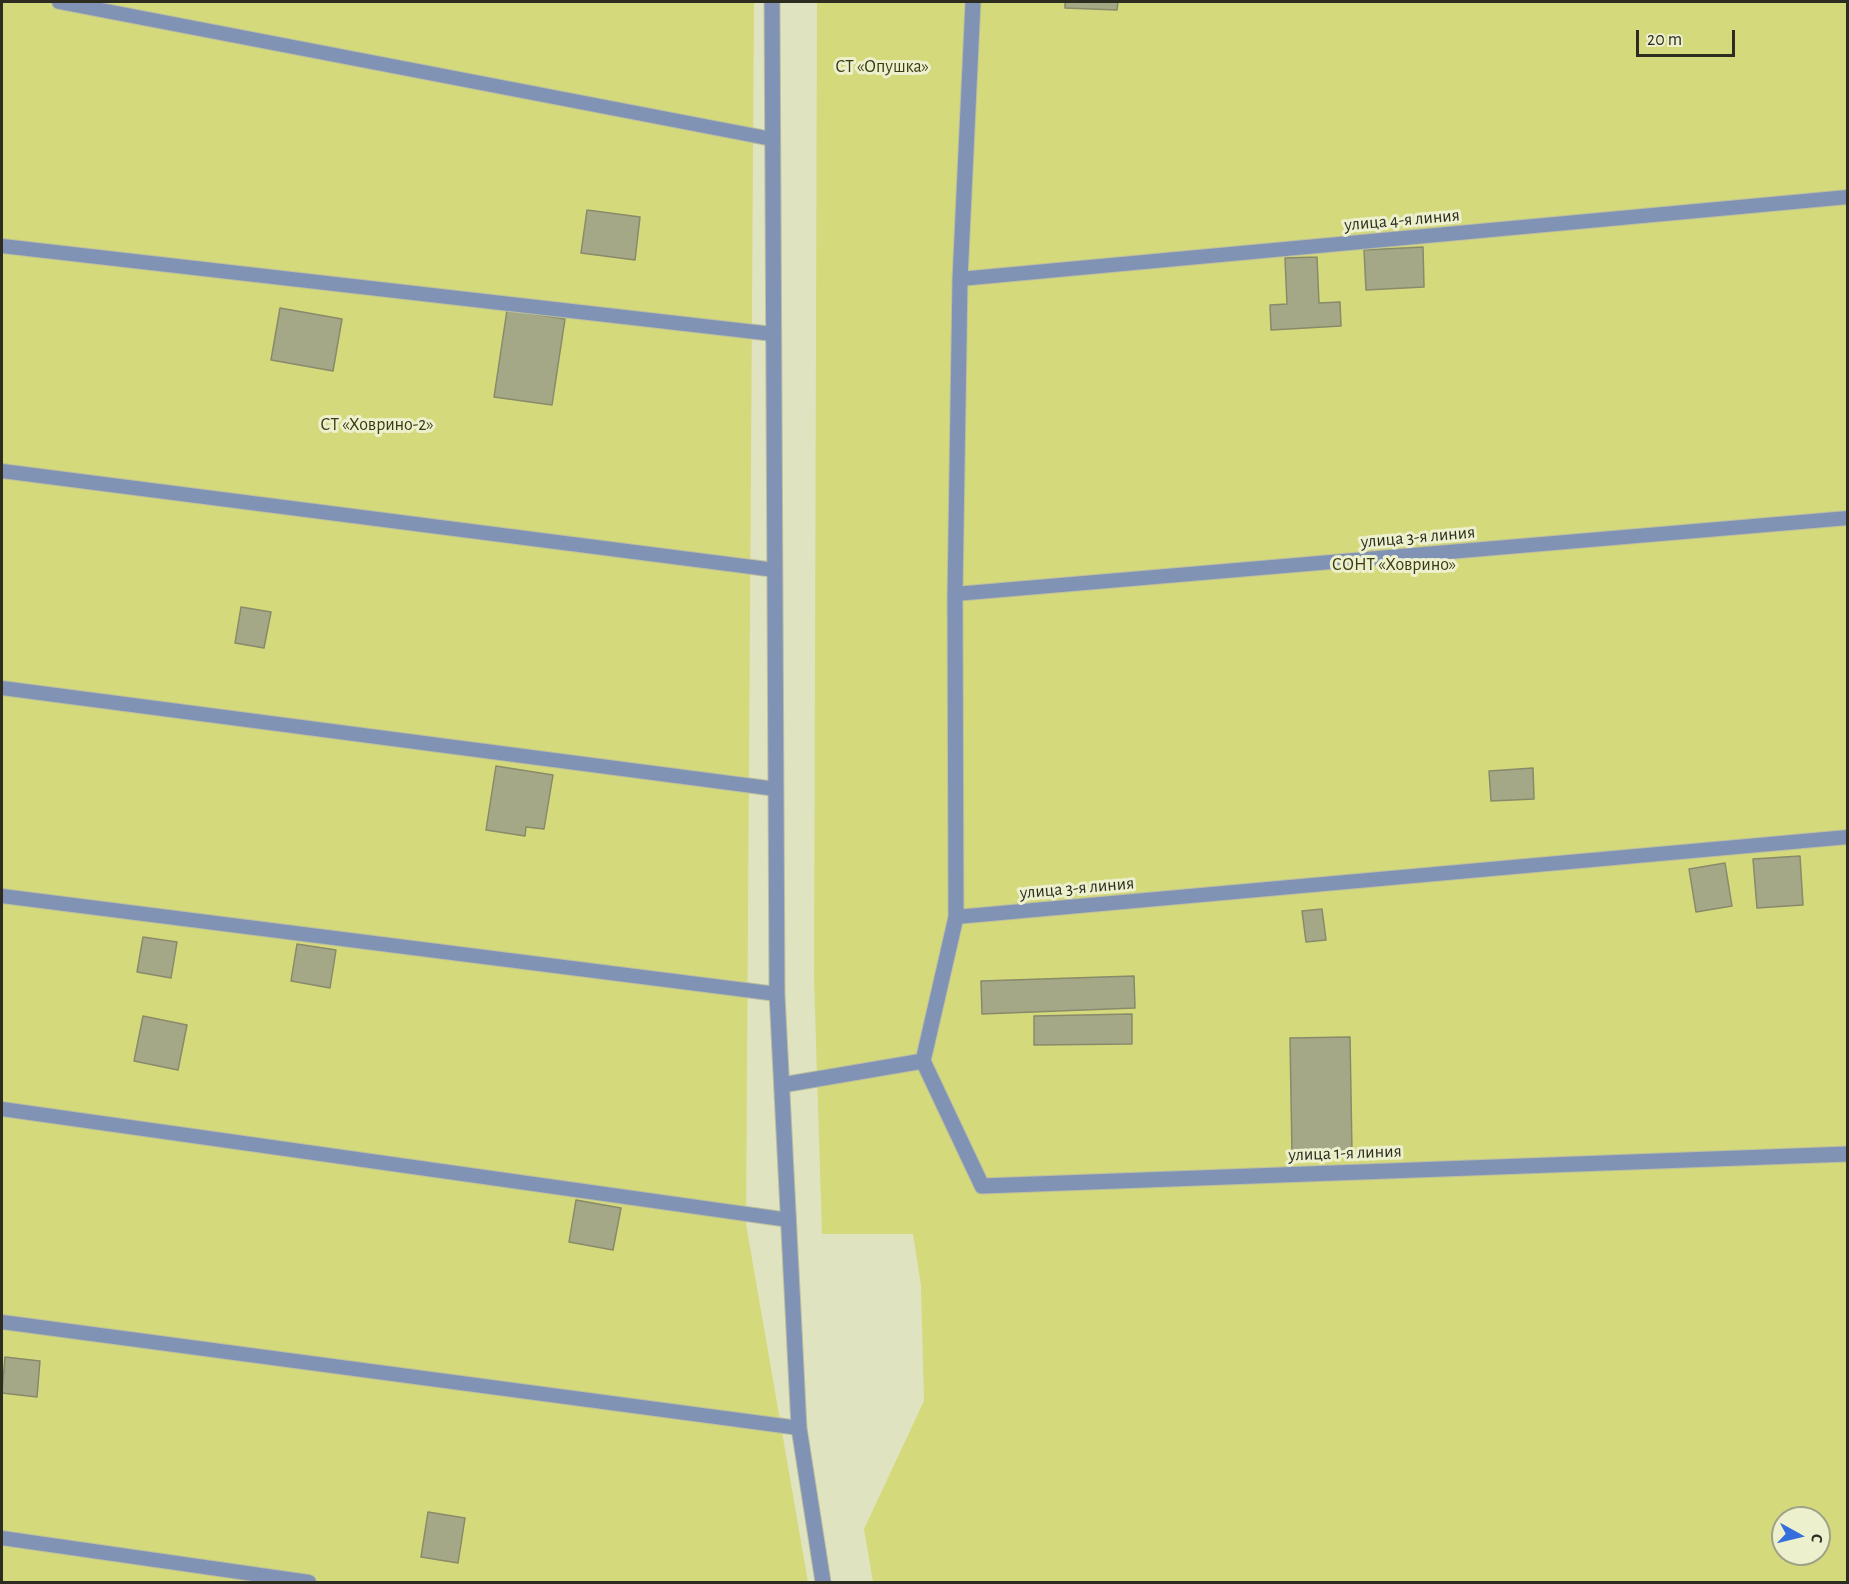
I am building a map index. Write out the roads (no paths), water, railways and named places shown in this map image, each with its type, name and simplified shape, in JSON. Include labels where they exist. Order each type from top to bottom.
[{"type":"street","points":[[772,2],[777,994],[799,1428],[823,1582]]},
{"type":"street","points":[[782,1085],[923,1061],[956,917],[955,594],[960,279],[973,2]]},
{"type":"street","name":"улица 1-я линия","points":[[923,1061],[982,1186],[1848,1154]]},
{"type":"lane","points":[[59,2],[772,139]]},
{"type":"lane","name":"улица 4-я линия","points":[[960,279],[1848,197]]},
{"type":"lane","points":[[2,246],[773,334]]},
{"type":"lane","points":[[2,471],[775,570]]},
{"type":"lane","name":"улица 3-я линия","points":[[955,594],[1848,518]]},
{"type":"lane","points":[[2,688],[776,789]]},
{"type":"lane","name":"улица 3-я линия","points":[[956,917],[1848,837]]},
{"type":"lane","points":[[2,896],[777,994]]},
{"type":"lane","points":[[2,1109],[789,1220]]},
{"type":"lane","points":[[2,1322],[799,1428]]},
{"type":"lane","points":[[2,1538],[309,1582]]},
{"type":"park label","name":"СТ «Опушка»","points":[[882,67]]},
{"type":"park label","name":"СТ «Ховрино-2»","points":[[377,425]]},
{"type":"park label","name":"СОНТ «Ховрино»","points":[[1394,565]]}]
